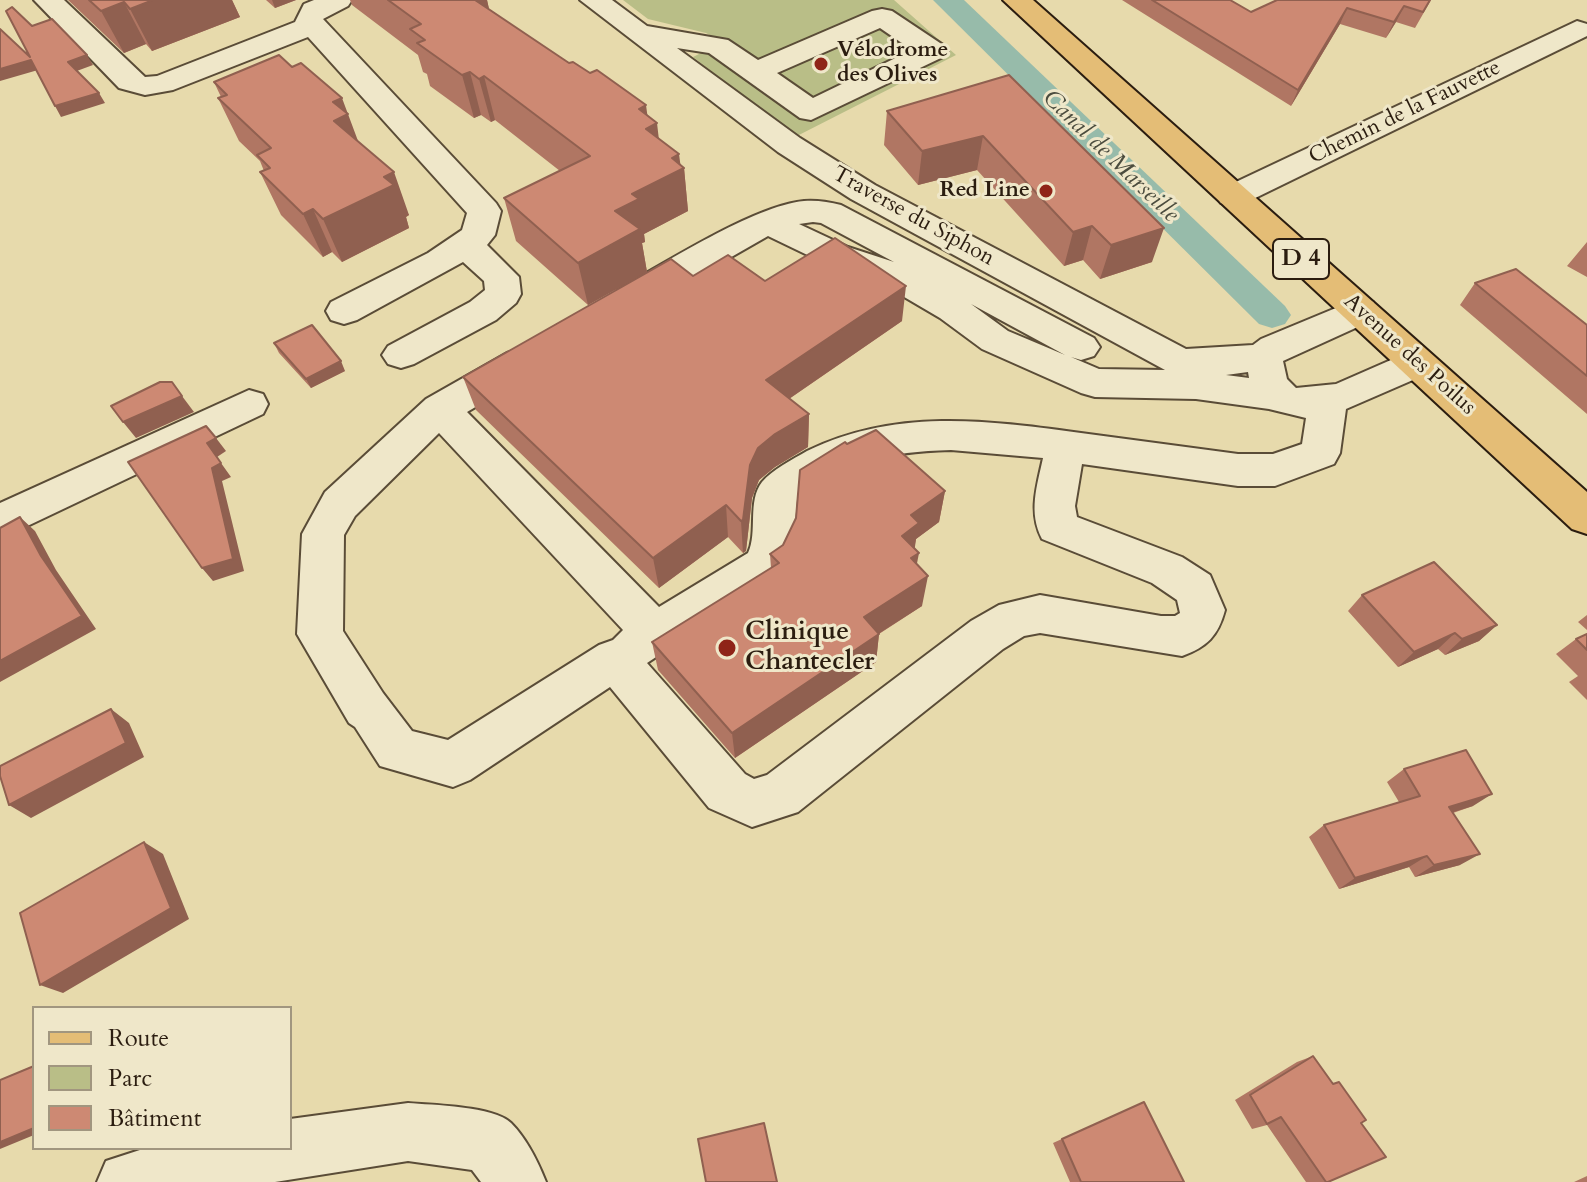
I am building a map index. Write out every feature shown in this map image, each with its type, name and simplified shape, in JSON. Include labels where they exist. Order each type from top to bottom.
[{"type":"main road","name":"Avenue des Poilus","points":[[1017,0],[1587,517]]},
{"type":"street","points":[[48,0],[130,82],[145,86],[162,84],[313,25]]},
{"type":"street","points":[[338,0],[314,10],[308,20],[484,211],[478,235],[440,261],[344,311]]},
{"type":"street","name":"Traverse du Siphon","points":[[594,0],[789,145],[863,192],[1180,362],[1212,363],[1263,357],[1274,348],[1360,311]]},
{"type":"street","points":[[639,33],[718,46],[755,72],[811,111],[933,51],[882,17],[755,72]]},
{"type":"street","name":"Chemin de la Fauvette","points":[[1233,196],[1577,30]]},
{"type":"street","points":[[603,315],[759,227],[806,210],[829,213],[1060,338],[1119,363],[1180,362]]},
{"type":"street","points":[[771,224],[836,255],[889,273],[953,309],[995,340],[1095,383],[1196,385],[1278,396],[1302,405],[1328,403],[1416,363]]},
{"type":"street","points":[[401,355],[483,311],[503,294],[501,277],[465,244]]},
{"type":"street","points":[[549,346],[440,409],[340,504],[323,534],[320,634],[366,708],[372,712],[397,750],[453,764],[762,564],[772,548],[777,493],[845,449],[912,435],[970,433],[1238,470],[1275,470],[1320,453],[1328,403]]},
{"type":"street","points":[[1263,357],[1264,379],[1278,396]]},
{"type":"street","points":[[0,522],[249,404]]},
{"type":"street","points":[[440,409],[655,633]]},
{"type":"street","points":[[615,659],[727,791],[752,803],[780,795],[987,635],[1015,618],[1040,614],[1182,636],[1199,624],[1203,610],[1194,588],[1167,570],[1057,527],[1054,506],[1065,446]]},
{"type":"street","points":[[292,1149],[408,1132],[489,1142],[516,1182]]},
{"type":"street","points":[[127,1182],[286,1150]]},
{"type":"green space","name":"Vélodrome des Olives","points":[[623,0],[894,0],[956,55],[795,137],[693,57],[723,42],[706,33],[648,19]]},
{"type":"building","points":[[89,0],[153,0],[130,9],[124,2],[101,11]]},
{"type":"building","points":[[388,0],[475,0],[569,63],[573,62],[590,73],[597,70],[646,105],[639,109],[657,123],[646,129],[679,154],[672,158],[684,168],[632,194],[639,199],[615,211],[640,229],[578,263],[504,198],[590,156],[484,76],[479,79],[470,72],[462,75],[417,43],[425,40],[410,29],[421,24]]},
{"type":"building","points":[[1152,0],[1230,0],[1251,12],[1277,0],[1430,0],[1423,12],[1404,6],[1394,22],[1347,8],[1298,90]]},
{"type":"building","points":[[12,7],[32,26],[52,19],[87,55],[68,62],[99,93],[55,106],[31,60],[0,69],[0,29],[30,57],[6,11]]},
{"type":"building","points":[[279,55],[292,67],[301,63],[342,98],[333,102],[348,114],[334,121],[394,172],[384,177],[394,185],[323,219],[313,209],[303,214],[260,172],[270,168],[257,155],[271,148],[218,98],[227,95],[214,82]]},
{"type":"building","points":[[1009,75],[1164,228],[1111,245],[1092,226],[1073,232],[983,136],[922,151],[887,111]]},
{"type":"building","points":[[835,238],[906,286],[766,380],[809,414],[758,448],[750,465],[743,520],[726,505],[653,558],[463,377],[671,259],[693,276],[728,255],[765,281]]},
{"type":"building","points":[[1516,269],[1587,325],[1587,376],[1475,283]]},
{"type":"building","points":[[312,325],[341,361],[306,379],[274,343]]},
{"type":"building","points":[[160,382],[172,382],[182,396],[123,422],[111,406]]},
{"type":"building","points":[[206,426],[216,438],[207,443],[221,463],[212,468],[233,559],[202,568],[128,462]]},
{"type":"building","points":[[876,430],[945,491],[911,515],[919,523],[902,536],[919,553],[911,558],[928,576],[864,617],[879,634],[732,733],[652,642],[779,563],[770,554],[783,545],[796,518],[800,470],[845,442],[847,444]]},
{"type":"building","points":[[20,517],[41,556],[82,616],[0,661],[0,528]]},
{"type":"building","points":[[1434,562],[1497,625],[1462,639],[1455,633],[1414,652],[1362,595]]},
{"type":"building","points":[[1587,634],[1587,650],[1576,639]]},
{"type":"building","points":[[111,709],[126,743],[9,805],[0,766]]},
{"type":"building","points":[[1466,750],[1492,794],[1449,807],[1480,854],[1434,865],[1427,856],[1355,878],[1324,825],[1420,796],[1404,769]]},
{"type":"building","points":[[144,842],[171,908],[40,985],[20,913]]},
{"type":"building","points":[[1313,1056],[1333,1084],[1339,1082],[1366,1120],[1361,1123],[1386,1157],[1328,1182],[1281,1117],[1267,1124],[1250,1095]]},
{"type":"building","points":[[32,1067],[32,1129],[0,1142],[0,1080]]},
{"type":"building","points":[[1144,1102],[1184,1182],[1081,1182],[1062,1139]]},
{"type":"building","points":[[764,1123],[777,1182],[706,1182],[698,1139]]},
{"type":"waterway","name":"Canal de Marseille","points":[[947,0],[1272,315]]},
{"type":"place","name":"Vélodrome des Olives","points":[[821,64]]},
{"type":"place","name":"Red Line","points":[[1046,191]]},
{"type":"place","name":"Clinique Chantecler","points":[[727,648]]}]
